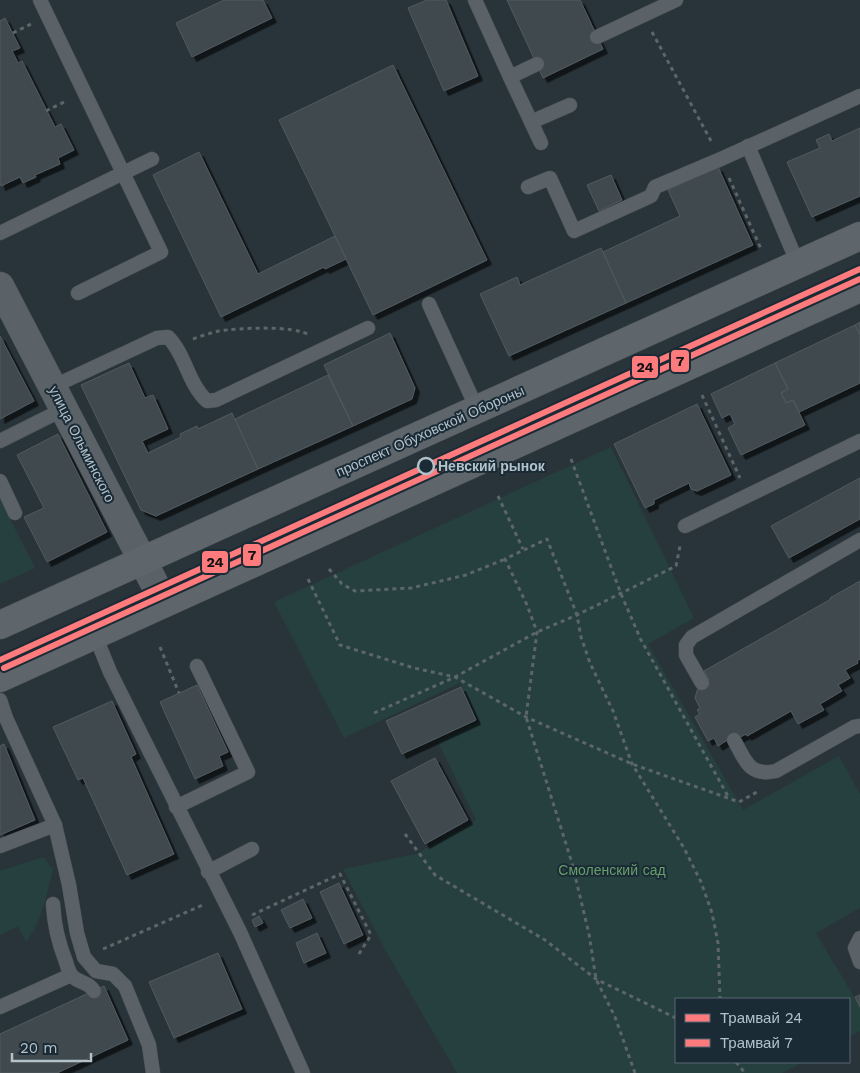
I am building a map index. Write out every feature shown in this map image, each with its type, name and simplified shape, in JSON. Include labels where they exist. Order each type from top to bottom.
[{"type":"main road","name":"проспект Обуховской Обороны","points":[[0,626],[860,236]]},
{"type":"main road","points":[[0,678],[860,288]]},
{"type":"street","name":"улица Ольминского","points":[[0,286],[164,602]]},
{"type":"lane","points":[[40,0],[161,252],[78,292]]},
{"type":"lane","points":[[475,0],[541,143]]},
{"type":"lane","points":[[597,37],[676,0]]},
{"type":"lane","points":[[510,77],[537,64]]},
{"type":"lane","points":[[528,187],[550,178],[574,231],[651,196],[654,187],[860,96]]},
{"type":"lane","points":[[531,122],[570,105]]},
{"type":"lane","points":[[748,146],[798,264]]},
{"type":"lane","points":[[0,233],[152,159]]},
{"type":"lane","points":[[429,304],[477,409]]},
{"type":"lane","points":[[0,441],[58,398],[157,338],[168,337],[175,344],[199,394],[206,401],[216,400],[368,328]]},
{"type":"lane","points":[[685,526],[860,440]]},
{"type":"lane","points":[[0,481],[15,514]]},
{"type":"lane","points":[[702,683],[686,655],[686,645],[692,637],[860,540]]},
{"type":"lane","points":[[95,635],[110,672],[234,923],[303,1073]]},
{"type":"lane","points":[[176,807],[248,772],[197,666]]},
{"type":"lane","points":[[0,700],[6,718],[55,826],[77,933],[84,957],[96,971],[113,974],[125,986],[149,1045],[153,1073]]},
{"type":"lane","points":[[734,740],[748,765],[756,772],[766,773],[776,771],[854,727],[860,726]]},
{"type":"lane","points":[[0,846],[55,826]]},
{"type":"lane","points":[[208,872],[252,849]]},
{"type":"lane","points":[[53,904],[57,941],[71,975],[79,981],[87,982],[94,991]]},
{"type":"lane","points":[[860,938],[855,948],[860,962]]},
{"type":"lane","points":[[0,1007],[71,975]]},
{"type":"path","points":[[643,15],[721,159],[762,251]]},
{"type":"path","points":[[13,33],[36,22]]},
{"type":"path","points":[[46,111],[73,98]]},
{"type":"path","points":[[175,344],[218,331],[264,328],[301,331],[308,334],[317,352]]},
{"type":"path","points":[[702,395],[748,496]]},
{"type":"path","points":[[571,459],[620,594],[641,640],[729,798]]},
{"type":"path","points":[[498,496],[523,549]]},
{"type":"path","points":[[374,713],[454,677],[537,632],[577,615],[676,566],[685,526]]},
{"type":"path","points":[[329,569],[342,584],[355,591],[411,588],[466,575],[548,539],[577,615],[581,637],[590,664],[613,711],[632,764],[684,848],[709,905],[718,943],[720,998]]},
{"type":"path","points":[[505,559],[527,605],[537,632],[526,717],[572,863],[589,934],[596,979],[615,1017],[635,1073]]},
{"type":"path","points":[[308,579],[340,645],[414,668],[454,677],[526,717],[632,764],[739,802],[759,791],[766,773]]},
{"type":"path","points":[[160,647],[179,693]]},
{"type":"path","points":[[405,834],[435,876],[545,940],[596,979],[675,1018]]},
{"type":"path","points":[[234,923],[340,874],[371,935],[357,958]]},
{"type":"path","points":[[77,933],[85,929],[99,950],[221,897]]},
{"type":"path","points":[[737,1063],[745,1073]]},
{"type":"green space","name":"Смоленский сад","points":[[611,447],[694,618],[648,644],[743,810],[839,756],[860,794],[860,908],[816,933],[860,1007],[860,1031],[850,1036],[850,998],[675,998],[675,1063],[801,1063],[782,1073],[457,1073],[387,953],[343,869],[416,854],[476,820],[438,742],[480,722],[460,683],[344,738],[274,602]]},
{"type":"green space","points":[[0,499],[35,568],[0,584]]},
{"type":"green space","points":[[43,857],[53,869],[43,907],[32,934],[26,942],[18,926],[0,935],[0,871]]},
{"type":"building","points":[[224,0],[263,0],[272,18],[192,57],[176,23]]},
{"type":"building","points":[[427,0],[446,0],[478,76],[444,91],[408,8]]},
{"type":"building","points":[[507,0],[580,0],[603,49],[543,78]]},
{"type":"building","points":[[5,18],[20,48],[12,51],[18,63],[22,61],[55,127],[61,124],[74,150],[58,158],[60,164],[35,175],[36,177],[23,183],[20,177],[1,186],[0,21]]},
{"type":"building","points":[[393,65],[487,260],[373,315],[279,120]]},
{"type":"building","points":[[860,128],[860,196],[812,217],[787,162],[820,148],[816,140],[829,134],[832,141]]},
{"type":"building","points":[[199,152],[258,274],[335,236],[346,259],[325,269],[324,267],[221,317],[153,175]]},
{"type":"building","points":[[718,167],[753,245],[626,303],[603,252],[680,216],[668,190]]},
{"type":"building","points":[[611,175],[622,200],[599,211],[587,185]]},
{"type":"building","points":[[601,248],[626,303],[509,356],[480,294],[517,277],[520,285]]},
{"type":"building","points":[[860,322],[860,335],[855,325]]},
{"type":"building","points":[[855,325],[860,335],[860,383],[799,412],[793,400],[786,403],[781,393],[788,389],[775,363]]},
{"type":"building","points":[[390,333],[415,388],[412,399],[353,426],[324,365]]},
{"type":"building","points":[[0,336],[34,401],[0,419]]},
{"type":"building","points":[[129,363],[145,398],[153,395],[168,429],[142,441],[148,453],[181,437],[180,434],[197,426],[198,429],[232,413],[258,469],[156,516],[141,510],[81,385]]},
{"type":"building","points":[[775,363],[788,389],[781,393],[786,403],[793,400],[805,425],[741,455],[728,428],[735,424],[730,414],[722,418],[711,394]]},
{"type":"building","points":[[328,375],[353,426],[258,469],[235,419]]},
{"type":"building","points":[[697,404],[731,475],[697,491],[691,489],[689,483],[654,500],[654,504],[645,508],[614,444]]},
{"type":"building","points":[[58,434],[107,532],[47,562],[24,517],[44,508],[17,455]]},
{"type":"building","points":[[860,478],[860,519],[789,558],[771,526]]},
{"type":"building","points":[[860,581],[860,659],[857,661],[858,663],[845,670],[850,678],[838,685],[842,691],[820,704],[824,710],[798,724],[791,711],[747,736],[746,734],[731,742],[729,739],[718,746],[714,738],[708,741],[695,717],[700,714],[697,710],[700,708],[695,698],[699,684],[709,679],[704,671]]},
{"type":"building","points":[[197,685],[228,752],[219,756],[223,766],[195,779],[160,702]]},
{"type":"building","points":[[461,687],[476,720],[402,754],[386,721]]},
{"type":"building","points":[[112,701],[136,754],[131,757],[174,854],[127,875],[83,778],[78,780],[53,727]]},
{"type":"building","points":[[4,744],[35,820],[0,835],[0,746]]},
{"type":"building","points":[[435,758],[468,820],[425,844],[391,781]]},
{"type":"building","points":[[339,883],[363,935],[344,944],[320,892]]},
{"type":"building","points":[[303,899],[312,918],[290,928],[281,910]]},
{"type":"building","points":[[259,916],[263,923],[255,927],[252,920]]},
{"type":"building","points":[[317,933],[326,953],[304,963],[296,943]]},
{"type":"building","points":[[218,953],[242,1009],[174,1038],[149,982]]},
{"type":"building","points":[[104,986],[128,1040],[57,1073],[0,1073],[0,1034]]},
{"type":"building","points":[[860,995],[860,1007],[855,997]]},
{"type":"tram line","name":"24","points":[[0,660],[860,269]]},
{"type":"tram line","name":"7","points":[[4,668],[860,279]]},
{"type":"place","name":"Невский рынок","points":[[426,466]]}]
